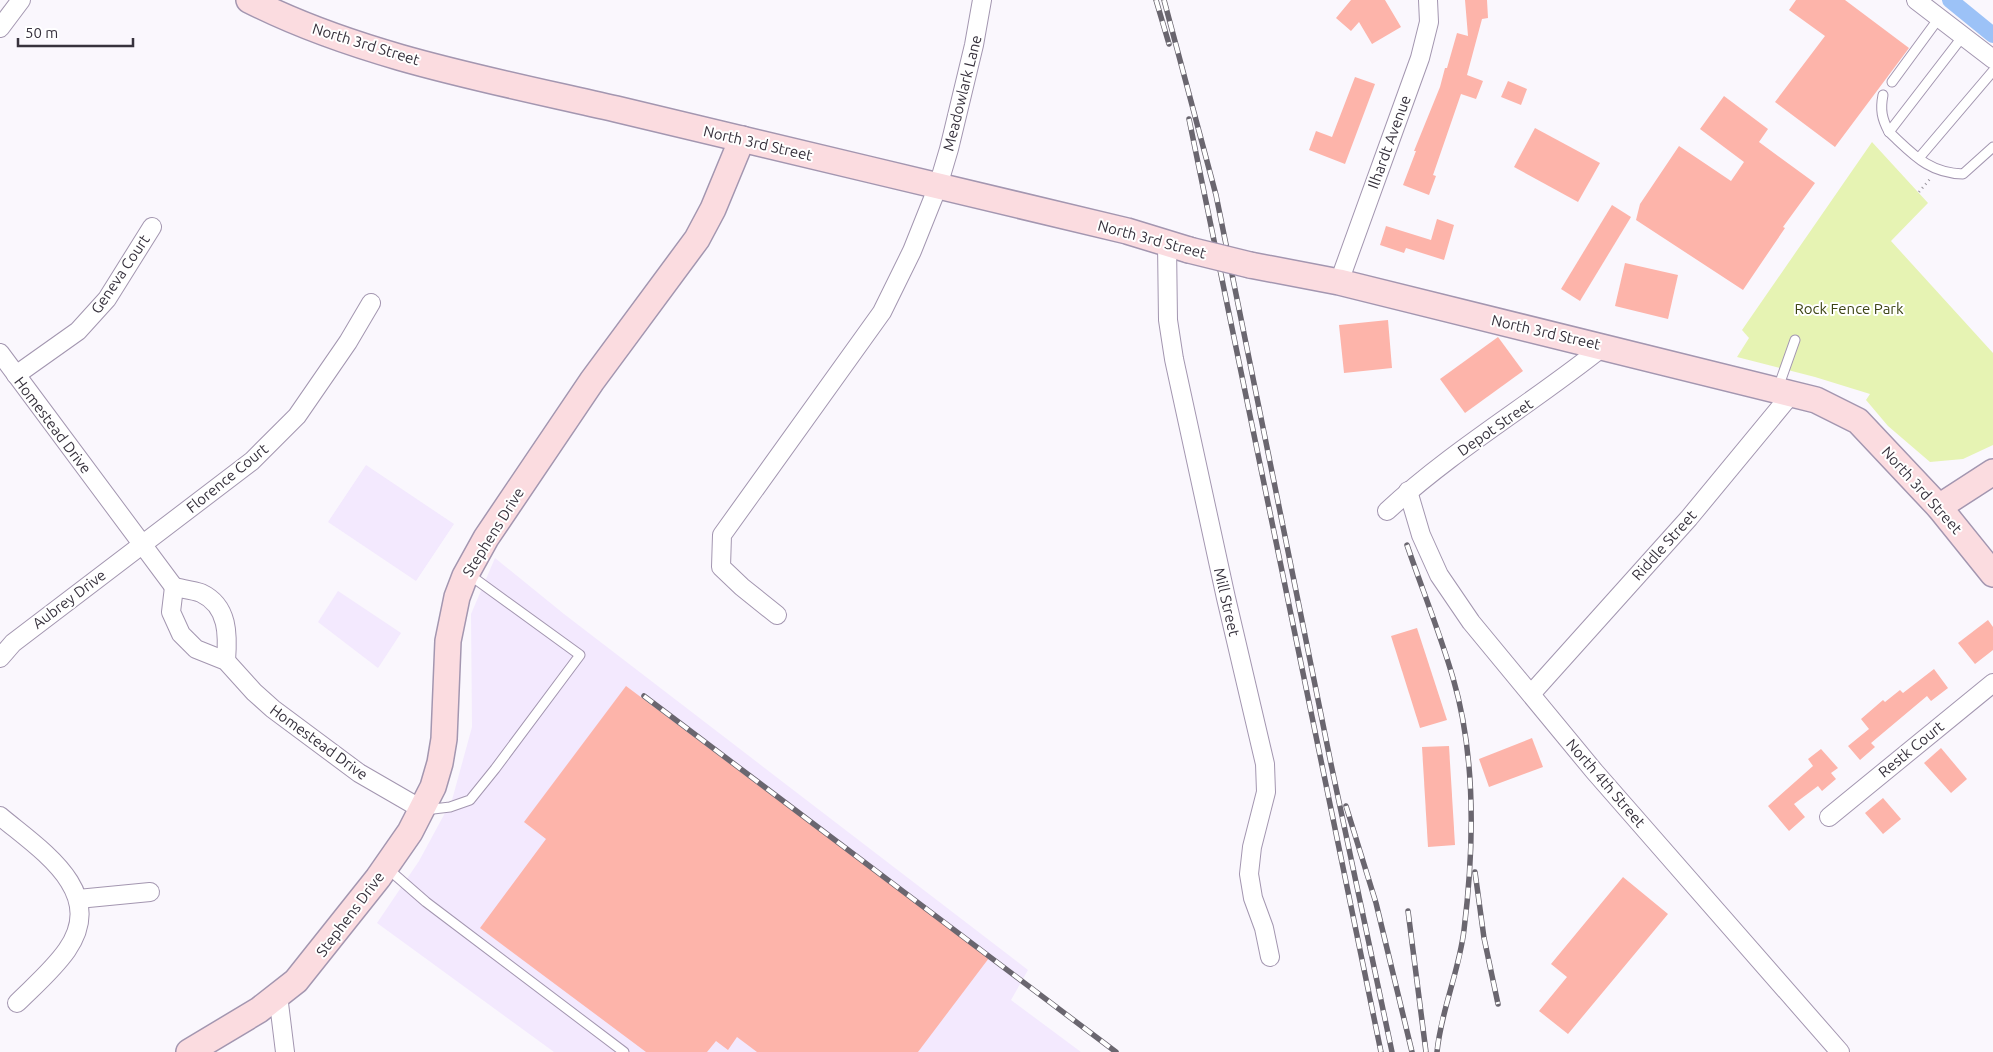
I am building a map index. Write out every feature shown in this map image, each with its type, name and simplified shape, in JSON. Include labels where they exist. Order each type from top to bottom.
[{"type":"main road","name":"North 3rd Street","points":[[250,0],[312,29],[376,50],[492,80],[1127,231],[1178,247],[1250,265],[1339,282],[1604,346],[1785,390],[1816,400],[1858,421],[1939,507],[1993,574]]},
{"type":"main road","name":"Stephens Drive","points":[[189,1052],[238,1024],[296,981],[312,964],[385,867],[422,810],[440,763],[444,739],[448,641],[456,597],[467,572],[486,538],[592,381],[698,238],[713,209],[742,139]]},
{"type":"main road","points":[[1939,507],[1993,472]]},
{"type":"street","points":[[0,28],[21,0]]},
{"type":"street","name":"Meadowlark Lane","points":[[777,615],[742,587],[721,567],[722,535],[882,312],[912,251],[938,186],[974,45],[982,0]]},
{"type":"street","name":"Ilhardt Avenue","points":[[1339,282],[1420,58],[1429,22],[1428,0]]},
{"type":"street","points":[[1916,0],[1993,59]]},
{"type":"street","name":"Geneva Court","points":[[16,375],[78,331],[106,299],[152,227]]},
{"type":"street","name":"Mill Street","points":[[1178,247],[1168,320],[1174,359],[1226,598],[1266,764],[1266,792],[1252,847],[1249,874],[1252,898],[1264,928],[1270,957]]},
{"type":"street","name":"Florence Court","points":[[142,544],[252,461],[297,416],[348,342],[370,304]]},
{"type":"street","name":"Depot Street","points":[[1387,511],[1437,467],[1518,411],[1604,346]]},
{"type":"street","name":"Homestead Drive","points":[[0,353],[174,587],[171,612],[181,634],[196,649],[226,662],[273,709],[359,773],[422,810]]},
{"type":"street","name":"Riddle Street","points":[[1531,694],[1689,518],[1785,390]]},
{"type":"street","name":"North 4th Street","points":[[1408,491],[1421,535],[1439,575],[1471,622],[1594,771],[1840,1052]]},
{"type":"street","name":"Aubrey Drive","points":[[0,658],[13,642],[142,544]]},
{"type":"street","points":[[174,587],[202,593],[220,609],[228,632],[226,662]]},
{"type":"street","name":"Restk Court","points":[[1829,817],[1993,683]]},
{"type":"street","points":[[0,816],[54,862],[69,879],[78,899],[78,926],[68,949],[17,1003]]},
{"type":"street","points":[[78,899],[150,892]]},
{"type":"street","points":[[278,994],[285,1052]]},
{"type":"lane","points":[[1892,82],[1939,18]]},
{"type":"lane","points":[[1889,132],[1963,36]]},
{"type":"lane","points":[[1919,158],[1993,71]]},
{"type":"lane","points":[[1883,96],[1882,118],[1889,132],[1919,158],[1944,173],[1963,174],[1993,147]]},
{"type":"lane","points":[[1785,390],[1795,340]]},
{"type":"lane","points":[[422,810],[450,807],[470,800],[496,769],[580,655],[467,572]]},
{"type":"lane","points":[[385,867],[426,902],[624,1052]]},
{"type":"path","points":[[1919,192],[1937,169]]},
{"type":"shaded area","points":[[366,465],[454,524],[416,581],[328,522]]},
{"type":"shaded area","points":[[495,558],[564,614],[1028,970],[1011,1000],[1081,1052],[554,1052],[377,923],[419,861],[452,800],[472,727],[471,614]]},
{"type":"shaded area","points":[[338,591],[401,633],[378,668],[318,622]]},
{"type":"green space","name":"Rock Fence Park","points":[[1872,142],[1928,203],[1891,241],[1993,353],[1993,445],[1963,459],[1930,462],[1888,426],[1866,400],[1870,394],[1815,377],[1737,357],[1749,338],[1742,330]]},
{"type":"building","points":[[1351,0],[1385,0],[1401,27],[1372,44],[1359,22],[1351,31],[1336,18]]},
{"type":"building","points":[[1465,0],[1487,0],[1488,18],[1482,19],[1467,75],[1483,81],[1476,99],[1461,94],[1433,175],[1436,176],[1429,195],[1403,185],[1416,151],[1414,151],[1440,87],[1445,68],[1447,68],[1457,33],[1468,36]]},
{"type":"building","points":[[1796,0],[1845,0],[1909,48],[1835,147],[1775,102],[1825,36],[1789,10]]},
{"type":"building","points":[[1355,77],[1375,84],[1345,164],[1309,150],[1316,131],[1332,137]]},
{"type":"building","points":[[1508,81],[1527,89],[1521,105],[1501,97]]},
{"type":"building","points":[[1724,96],[1768,129],[1759,142],[1815,183],[1783,227],[1785,228],[1743,290],[1636,220],[1640,204],[1679,146],[1731,181],[1744,162],[1700,129]]},
{"type":"building","points":[[1535,128],[1600,163],[1578,202],[1514,167]]},
{"type":"building","points":[[1612,205],[1631,217],[1580,301],[1561,289]]},
{"type":"building","points":[[1437,219],[1454,225],[1444,260],[1406,248],[1404,253],[1380,245],[1386,226],[1431,240]]},
{"type":"building","points":[[1625,263],[1678,275],[1668,319],[1615,306]]},
{"type":"building","points":[[1388,320],[1392,368],[1344,373],[1339,325]]},
{"type":"building","points":[[1498,337],[1523,371],[1465,413],[1440,379]]},
{"type":"building","points":[[1988,620],[1993,627],[1993,650],[1975,664],[1958,643]]},
{"type":"building","points":[[1417,628],[1447,720],[1420,728],[1391,636]]},
{"type":"building","points":[[1934,669],[1948,688],[1931,701],[1927,696],[1871,743],[1875,747],[1860,760],[1848,746],[1869,729],[1861,719],[1883,700],[1885,702],[1900,690],[1903,693]]},
{"type":"building","points":[[626,686],[989,958],[918,1052],[757,1052],[737,1037],[728,1050],[716,1041],[707,1052],[646,1052],[480,928],[546,839],[524,822]]},
{"type":"building","points":[[1532,738],[1543,767],[1489,787],[1479,759]]},
{"type":"building","points":[[1449,746],[1455,845],[1428,847],[1422,747]]},
{"type":"building","points":[[1941,748],[1967,779],[1951,793],[1924,763]]},
{"type":"building","points":[[1821,749],[1838,768],[1831,773],[1836,779],[1822,791],[1818,786],[1794,804],[1805,817],[1789,831],[1768,806],[1813,766],[1808,759]]},
{"type":"building","points":[[1883,798],[1901,819],[1883,834],[1865,813]]},
{"type":"building","points":[[1623,877],[1668,914],[1568,1034],[1539,1011],[1567,977],[1551,964]]},
{"type":"waterway","points":[[1950,0],[1993,35]]},
{"type":"railway","points":[[1156,0],[1169,44]]},
{"type":"railway","points":[[1164,0],[1216,195],[1331,764],[1392,1052]]},
{"type":"railway","points":[[1189,119],[1381,1052]]},
{"type":"railway","points":[[1407,545],[1453,678],[1466,739],[1471,803],[1470,867],[1462,946],[1442,1021],[1437,1052]]},
{"type":"railway","points":[[644,696],[1116,1052]]},
{"type":"railway","points":[[1346,806],[1376,903],[1412,1052]]},
{"type":"railway","points":[[1475,872],[1484,938],[1498,1004]]},
{"type":"railway","points":[[1408,911],[1426,1052]]}]
